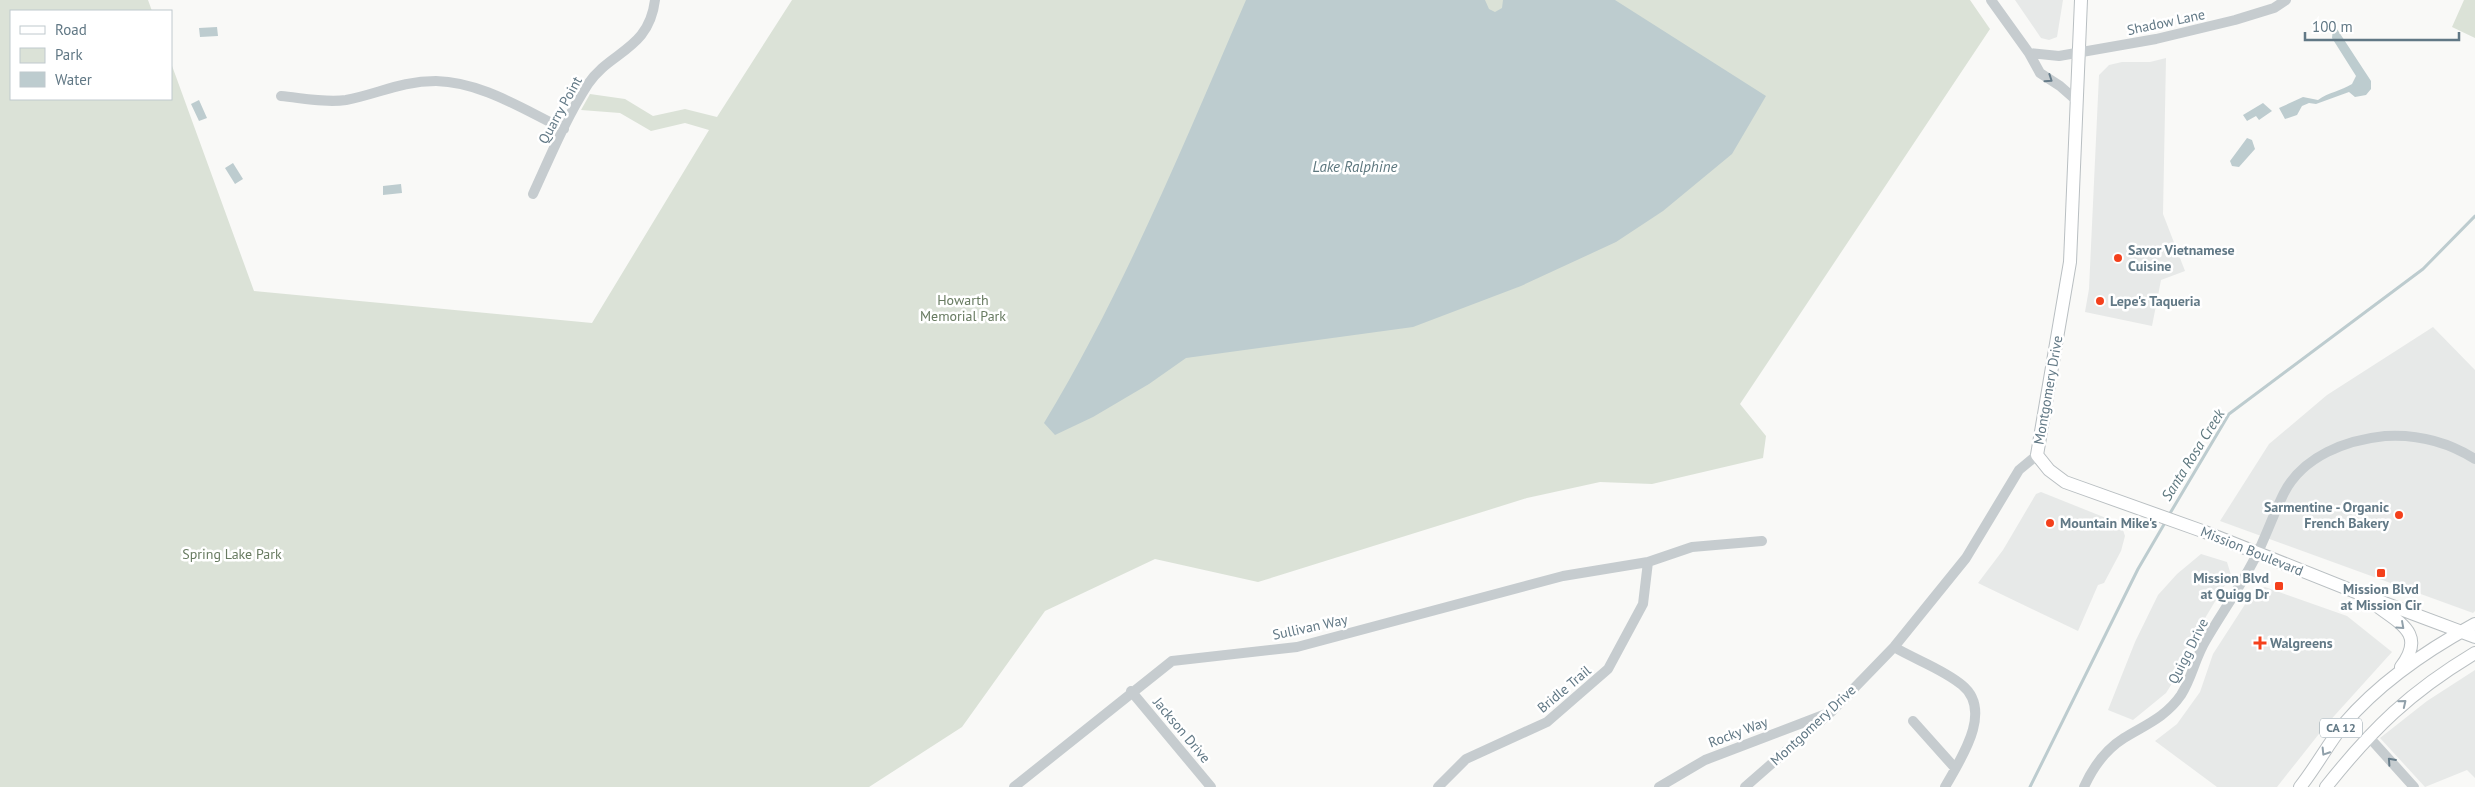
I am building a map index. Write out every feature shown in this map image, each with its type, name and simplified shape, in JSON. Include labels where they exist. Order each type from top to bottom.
[{"type":"main road","name":"Montgomery Drive","points":[[2037,455],[2070,262],[2081,0]]},
{"type":"main road","name":"Mission Boulevard","points":[[2037,455],[2049,470],[2065,482],[2198,530],[2475,637]]},
{"type":"main road","points":[[2363,595],[2406,629],[2411,638],[2411,652],[2393,678]]},
{"type":"main road","name":"CA 12","points":[[2300,787],[2344,724],[2393,678],[2435,647],[2475,624]]},
{"type":"main road","name":"CA 12","points":[[2326,787],[2368,736],[2406,700],[2475,653]]},
{"type":"street","name":"Quarry Point","points":[[533,194],[589,82],[603,66],[620,56],[641,36],[650,21],[655,0]]},
{"type":"street","points":[[1991,0],[2029,53],[2040,73],[2060,86],[2076,100]]},
{"type":"street","name":"Shadow Lane","points":[[2029,53],[2051,57],[2078,54],[2211,27],[2274,8],[2286,0]]},
{"type":"street","points":[[281,96],[345,100],[400,84],[436,81],[453,82],[486,92],[564,129]]},
{"type":"street","name":"Quigg Drive","points":[[2084,787],[2094,766],[2104,754],[2124,738],[2162,716],[2186,688],[2205,641],[2235,594],[2289,486],[2311,462],[2340,446],[2377,437],[2398,435],[2418,437],[2460,450],[2475,459]]},
{"type":"street","name":"Montgomery Drive","points":[[1746,787],[1831,712],[1894,647],[1966,558],[2019,470],[2037,455]]},
{"type":"street","name":"Sullivan Way","points":[[1014,787],[1131,691],[1172,661],[1297,647],[1563,576],[1648,562],[1692,547],[1762,541]]},
{"type":"street","name":"Bridle Trail","points":[[1438,787],[1466,759],[1547,722],[1608,669],[1643,604],[1648,562]]},
{"type":"street","points":[[1894,647],[1964,686],[1976,707],[1975,721],[1969,740],[1945,787]]},
{"type":"street","name":"Jackson Drive","points":[[1131,691],[1211,787]]},
{"type":"street","name":"Rocky Way","points":[[1659,787],[1705,760],[1831,712]]},
{"type":"street","points":[[1913,722],[1955,768]]},
{"type":"street","points":[[2368,736],[2414,787]]},
{"type":"shaded area","points":[[2015,0],[2063,0],[2057,37],[2049,40],[2041,38]]},
{"type":"shaded area","points":[[2166,58],[2163,214],[2185,271],[2161,280],[2152,326],[2085,312],[2089,289],[2099,75],[2109,65],[2122,62],[2150,62]]},
{"type":"shaded area","points":[[2433,327],[2475,370],[2475,611],[2473,613],[2220,521],[2269,444],[2327,395]]},
{"type":"shaded area","points":[[2041,492],[2121,524],[2125,536],[2121,551],[2104,583],[2098,585],[2078,631],[1978,583],[2003,550],[2036,494]]},
{"type":"shaded area","points":[[2201,554],[2227,562],[2231,575],[2184,653],[2173,682],[2166,693],[2133,720],[2108,710],[2135,642],[2158,595],[2177,574]]},
{"type":"shaded area","points":[[2265,587],[2347,616],[2392,652],[2326,725],[2277,787],[2217,787],[2155,741],[2177,724],[2200,692],[2213,654],[2253,592]]},
{"type":"shaded area","points":[[2475,670],[2475,778],[2467,770],[2425,787],[2380,738],[2427,701]]},
{"type":"green space","name":"Howarth Memorial Park","points":[[0,0],[148,0],[152,10],[10,10],[10,100],[172,100],[172,66],[254,291],[592,323],[709,130],[685,123],[651,131],[620,113],[581,110],[590,94],[625,99],[653,116],[685,109],[717,117],[792,0],[1970,0],[1990,29],[1740,404],[1766,436],[1763,458],[1652,484],[1600,482],[1527,498],[1258,582],[1155,559],[1045,611],[962,727],[869,787],[0,787]]},
{"type":"green space","points":[[2464,0],[2475,0],[2475,38],[2452,27]]},
{"type":"water","name":"Lake Ralphine","points":[[1246,0],[1485,0],[1489,9],[1495,12],[1502,8],[1503,0],[1615,0],[1766,96],[1732,154],[1663,211],[1616,242],[1521,286],[1413,327],[1186,358],[1149,384],[1093,417],[1055,435],[1044,423],[1101,320],[1127,268]]},
{"type":"water","points":[[217,27],[218,36],[200,37],[199,28]]},
{"type":"water","points":[[2333,28],[2337,29],[2371,81],[2371,89],[2366,95],[2355,97],[2349,92],[2316,104],[2309,103],[2302,106],[2297,115],[2285,119],[2279,108],[2303,97],[2318,100],[2352,84],[2356,76],[2332,38]]},
{"type":"water","points":[[199,100],[207,118],[199,121],[191,104]]},
{"type":"water","points":[[2263,103],[2272,111],[2259,120],[2256,116],[2247,121],[2243,115]]},
{"type":"water","points":[[2247,138],[2252,140],[2255,149],[2239,167],[2232,166],[2230,161]]},
{"type":"water","points":[[233,163],[243,179],[235,184],[225,168]]},
{"type":"water","points":[[401,184],[402,193],[383,195],[383,186]]},
{"type":"waterway","name":"Santa Rosa Creek","points":[[2169,515],[2229,414],[2423,269],[2475,216]]},
{"type":"waterway","name":"Santa Rosa Creek","points":[[2030,787],[2138,569],[2166,521]]},
{"type":"place","name":"Savor Vietnamese Cuisine","points":[[2118,258]]},
{"type":"place","name":"Lepe's Taqueria","points":[[2100,301]]},
{"type":"place","name":"Sarmentine - Organic French Bakery","points":[[2399,515]]},
{"type":"place","name":"Mountain Mike's","points":[[2050,523]]},
{"type":"place","name":"Mission Blvd at Mission Cir","points":[[2381,573]]},
{"type":"place","name":"Mission Blvd at Quigg Dr","points":[[2279,586]]},
{"type":"place","name":"Walgreens","points":[[2260,643]]},
{"type":"park label","name":"Spring Lake Park","points":[[232,554]]}]
